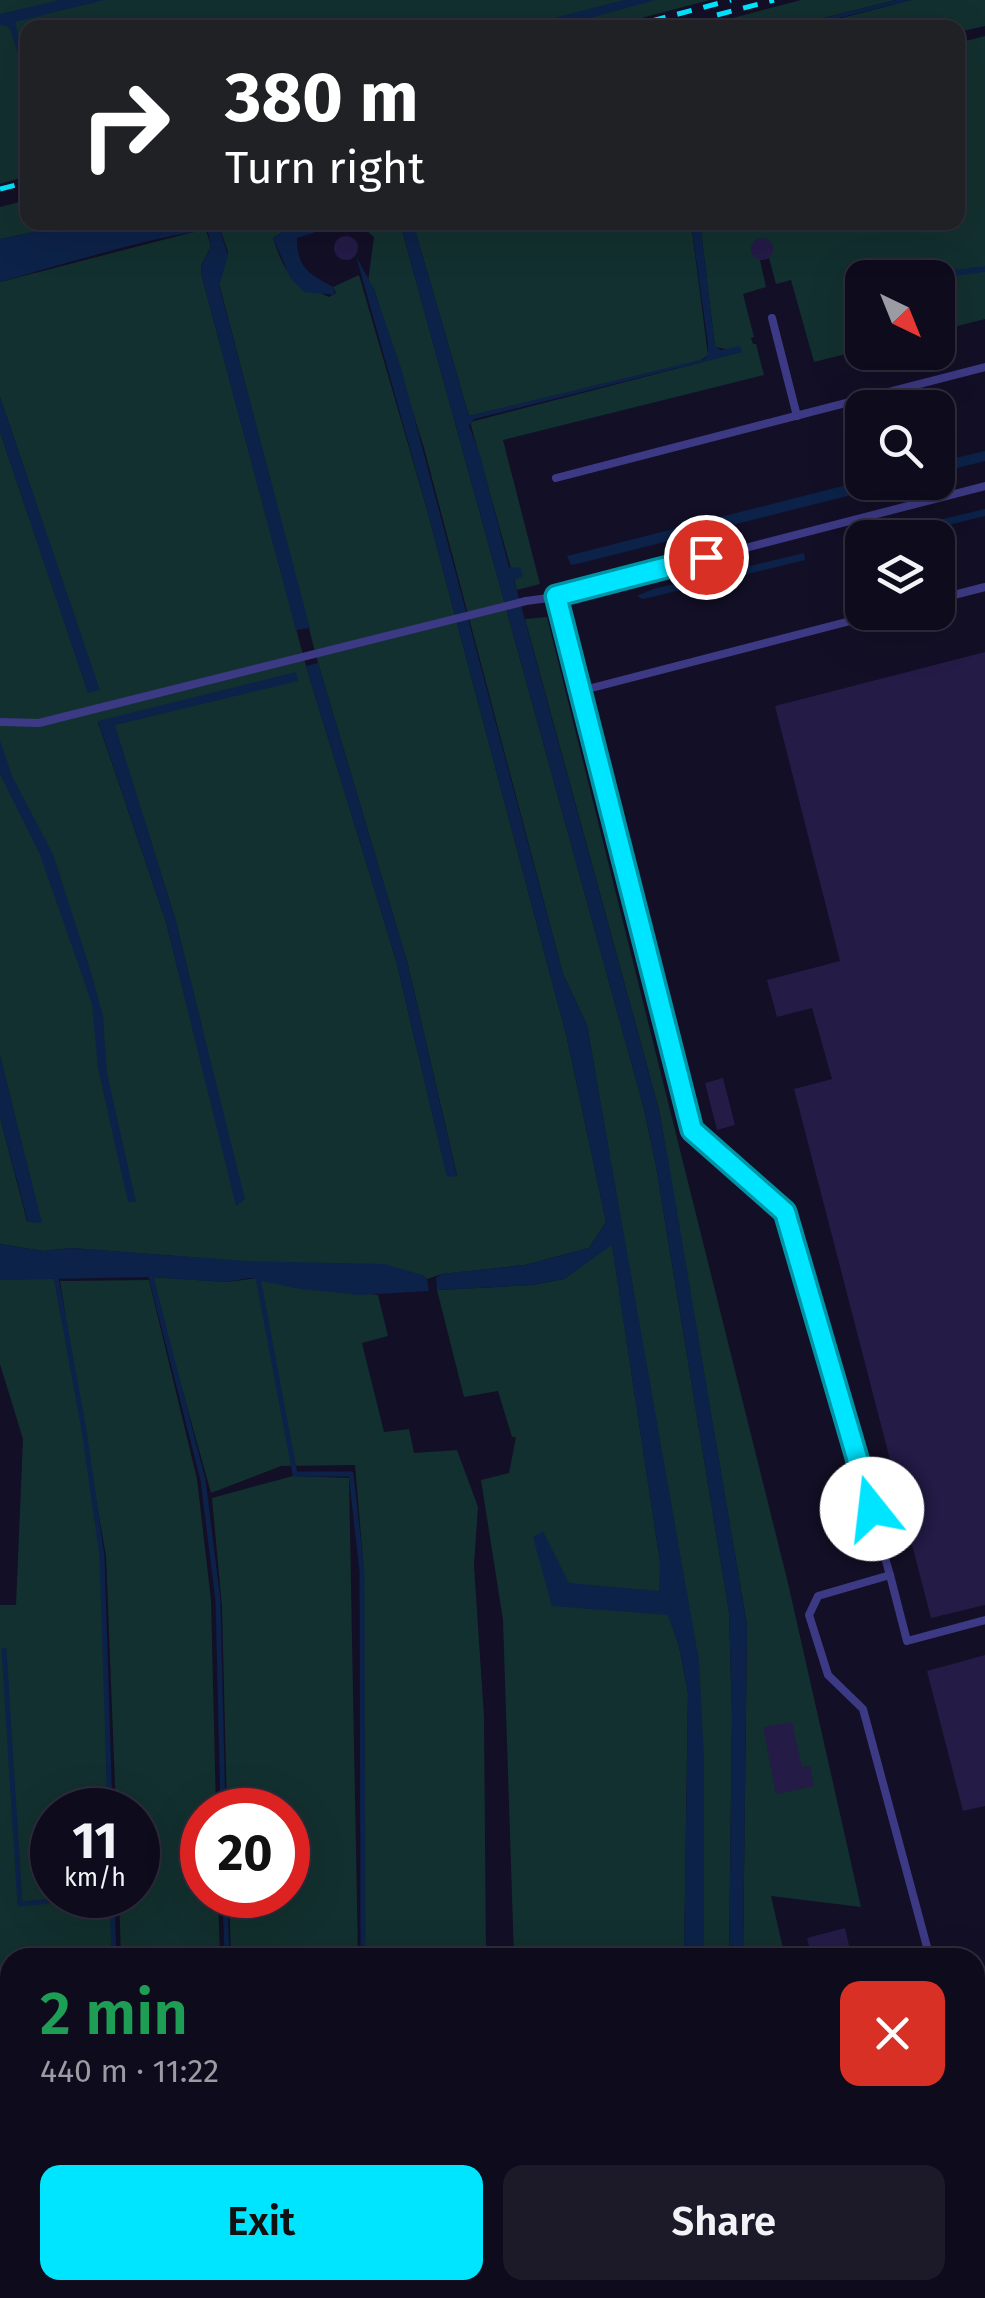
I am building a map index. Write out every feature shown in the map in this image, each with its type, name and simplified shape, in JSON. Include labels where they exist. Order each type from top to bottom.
[{"type":"lane","points":[[772,318],[797,416]]},
{"type":"lane","points":[[556,478],[985,367]]},
{"type":"lane","points":[[0,722],[38,723],[985,486]]},
{"type":"lane","points":[[955,595],[985,587]]},
{"type":"lane","points":[[556,596],[692,1130],[785,1212],[907,1640],[985,1620]]},
{"type":"lane","points":[[580,691],[845,622]]},
{"type":"lane","points":[[890,1575],[818,1596],[809,1615],[828,1675],[864,1709],[927,1948]]},
{"type":"green space","points":[[0,0],[710,0],[634,20],[20,20],[20,178],[0,184]]},
{"type":"green space","points":[[801,0],[896,0],[815,20],[725,20]]},
{"type":"green space","points":[[911,0],[985,0],[985,26],[965,30],[965,20],[834,20]]},
{"type":"green space","points":[[985,36],[985,319],[955,327],[955,260],[845,260],[845,354],[814,362],[791,280],[776,284],[769,258],[760,260],[766,287],[743,294],[754,337],[751,338],[764,375],[503,440],[540,584],[517,590],[470,422],[741,352],[715,347],[701,230],[965,230],[965,41]]},
{"type":"green space","points":[[20,202],[20,230],[45,230],[0,239],[0,207]]},
{"type":"green space","points":[[201,230],[206,230],[211,246],[201,266],[202,277],[306,666],[396,960],[447,1176],[457,1175],[408,965],[318,663],[219,284],[228,252],[220,230],[286,230],[273,238],[287,270],[306,286],[329,297],[336,293],[333,287],[359,275],[426,506],[567,1038],[606,1222],[589,1248],[525,1265],[427,1279],[422,1275],[71,1248],[43,1251],[0,1244],[0,1117],[27,1221],[41,1222],[0,1056],[0,432],[88,692],[99,689],[0,397],[0,282]],"holes":[[[298,680],[114,725],[175,918],[244,1199],[237,1205],[166,922],[98,722]]]},
{"type":"green space","points":[[366,230],[402,230],[644,1109],[656,1166],[729,1612],[729,1948],[704,1948],[704,1759],[663,1464],[587,1025],[563,974],[424,448],[374,289],[368,282],[374,237]]},
{"type":"green space","points":[[415,230],[692,230],[708,355],[699,361],[469,416]]},
{"type":"green space","points":[[547,617],[788,1583],[861,1907],[771,1896],[783,1948],[743,1948],[747,1625],[659,1110],[525,619]]},
{"type":"green space","points":[[612,1244],[660,1562],[660,1591],[679,1646],[688,1693],[684,1948],[514,1948],[503,1620],[481,1480],[509,1473],[516,1437],[512,1437],[498,1391],[464,1397],[437,1290],[532,1285],[564,1279]]},
{"type":"green space","points":[[56,1277],[84,1429],[60,1281],[149,1280],[197,1479],[211,1600],[215,1788],[180,1788],[180,1918],[219,1918],[220,1948],[121,1948],[120,1918],[160,1918],[160,1788],[115,1788],[106,1556],[84,1431],[101,1556],[107,1788],[30,1788],[30,1918],[111,1918],[112,1948],[0,1948],[0,1605],[16,1605],[23,1439],[0,1364],[0,1280]]},
{"type":"green space","points":[[151,1277],[227,1282],[258,1278],[378,1295],[388,1336],[362,1343],[384,1432],[409,1429],[414,1453],[457,1450],[478,1507],[474,1565],[484,1717],[486,1948],[363,1948],[364,1572],[355,1465],[281,1466],[211,1493]]},
{"type":"green space","points":[[293,1476],[349,1478],[358,1948],[231,1948],[230,1918],[310,1918],[310,1788],[226,1788],[222,1607],[212,1498]]},
{"type":"water","points":[[60,0],[104,0],[15,22],[20,60],[11,31],[0,25],[0,14]]},
{"type":"water","points":[[624,0],[655,0],[583,20],[546,20]]},
{"type":"water","points":[[896,0],[911,0],[831,20],[815,20]]},
{"type":"water","points":[[45,230],[220,230],[228,256],[219,285],[310,628],[296,630],[202,277],[201,267],[211,246],[208,232],[142,243],[0,282],[0,239]]},
{"type":"water","points":[[286,230],[323,230],[297,238],[299,257],[312,274],[333,287],[335,295],[304,292],[291,279],[273,238]]},
{"type":"water","points":[[402,230],[415,230],[469,416],[704,359],[708,344],[692,230],[701,230],[715,347],[721,350],[740,346],[742,352],[474,419],[469,425],[509,567],[520,568],[523,576],[514,580],[659,1110],[669,1164],[747,1625],[743,1948],[729,1948],[729,1612],[644,1109]]},
{"type":"water","points":[[356,256],[374,289],[401,368],[563,974],[587,1025],[699,1661],[704,1759],[704,1948],[684,1948],[688,1693],[668,1615],[552,1606],[533,1537],[543,1531],[569,1583],[659,1591],[660,1562],[612,1245],[564,1279],[532,1285],[437,1290],[436,1278],[442,1274],[525,1265],[589,1248],[606,1222],[567,1038]]},
{"type":"water","points":[[985,266],[985,272],[955,276],[955,270]]},
{"type":"water","points":[[0,397],[100,690],[88,693],[0,432]]},
{"type":"water","points":[[985,451],[985,461],[955,469],[955,458]]},
{"type":"water","points":[[845,485],[845,497],[581,563],[571,565],[567,556]]},
{"type":"water","points":[[985,509],[985,516],[955,523],[955,520],[938,520]]},
{"type":"water","points":[[804,553],[805,560],[652,597],[637,596],[653,589]]},
{"type":"water","points":[[318,663],[408,965],[457,1176],[447,1177],[396,960],[306,666]]},
{"type":"water","points":[[296,672],[298,681],[115,725],[175,918],[245,1199],[236,1206],[166,922],[98,721]]},
{"type":"water","points":[[0,741],[13,778],[53,854],[90,969],[103,1016],[107,1073],[136,1202],[128,1202],[98,1068],[92,1004],[40,855],[0,774]]},
{"type":"water","points":[[0,1056],[42,1223],[28,1222],[0,1117]]},
{"type":"water","points":[[0,1244],[43,1251],[71,1248],[247,1261],[384,1264],[422,1275],[429,1291],[359,1295],[294,1288],[250,1278],[227,1282],[151,1277],[0,1280]]},
{"type":"building","points":[[346,236],[355,239],[355,257],[346,260],[337,257],[334,248],[337,239]]},
{"type":"building","points":[[758,238],[766,238],[773,249],[766,260],[758,260],[751,253],[751,245]]},
{"type":"building","points":[[985,652],[985,1605],[931,1618],[794,1089],[832,1079],[812,1008],[777,1017],[767,980],[840,961],[775,706]]},
{"type":"building","points":[[723,1078],[735,1125],[717,1130],[705,1083]]},
{"type":"building","points":[[985,1655],[985,1806],[963,1811],[927,1671]]},
{"type":"building","points":[[792,1722],[802,1767],[810,1766],[814,1786],[776,1794],[763,1727]]},
{"type":"building","points":[[845,1928],[850,1948],[810,1948],[807,1938]]},
{"type":"waterway","points":[[56,1277],[102,1556],[109,1788]]},
{"type":"waterway","points":[[151,1277],[203,1480],[218,1601],[222,1788]]},
{"type":"waterway","points":[[258,1278],[295,1474],[351,1474],[362,1572],[363,1948]]},
{"type":"waterway","points":[[4,1650],[20,1904],[30,1903]]},
{"type":"waterway","points":[[113,1918],[114,1948]]},
{"type":"waterway","points":[[226,1918],[227,1948]]},
{"type":"railway","points":[[655,20],[731,0]]},
{"type":"railway","points":[[717,15],[774,0]]},
{"type":"railway","points":[[0,189],[20,184]]},
{"type":"route","points":[[706,557],[556,596],[692,1130],[785,1212],[872,1509]]}]
